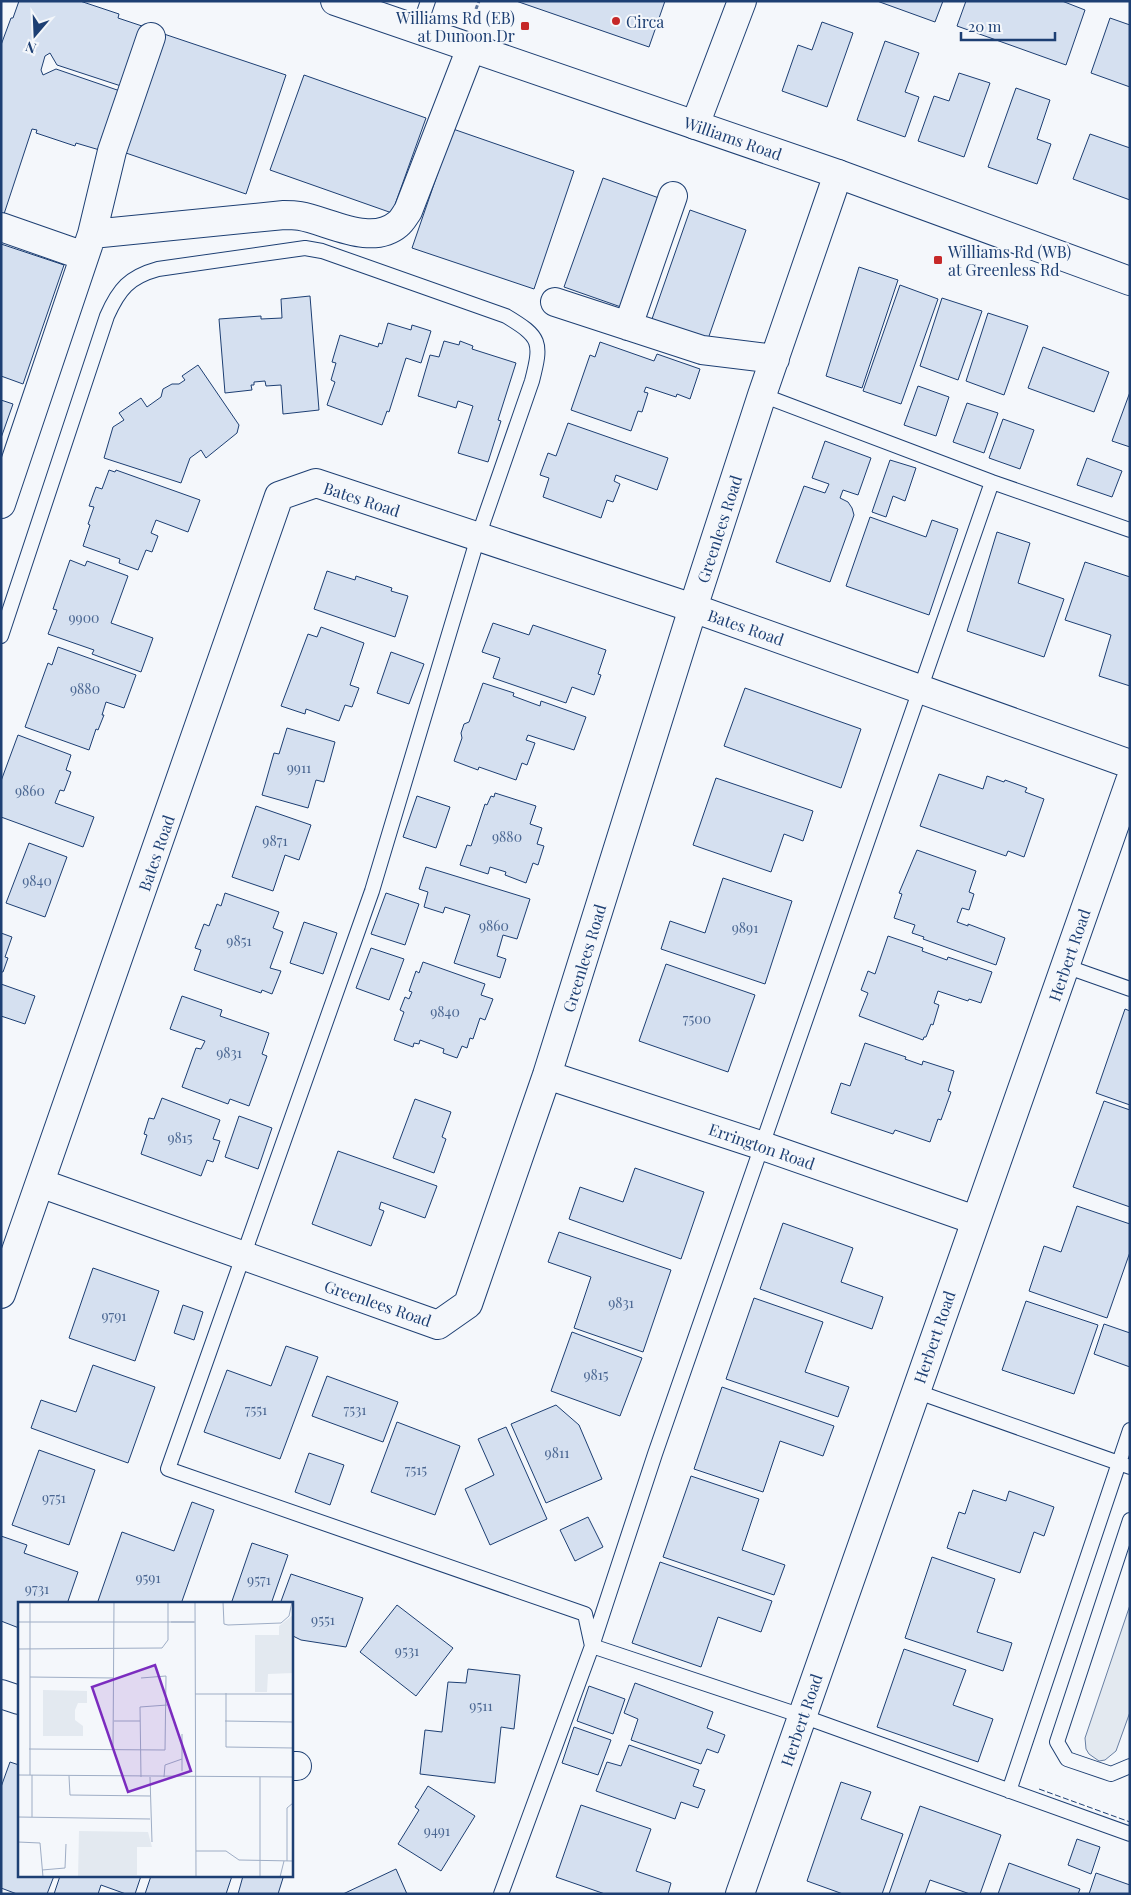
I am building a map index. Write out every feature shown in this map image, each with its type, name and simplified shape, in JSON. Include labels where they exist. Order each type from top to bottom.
[{"type":"street","name":"Williams Road","points":[[335,1],[838,174],[1130,281]]},
{"type":"street","points":[[695,125],[742,1]]},
{"type":"street","points":[[1,504],[88,245],[112,151],[151,37]]},
{"type":"street","points":[[1,227],[88,245],[284,215],[300,216],[359,232],[374,233],[388,230],[399,224],[408,211],[471,48]]},
{"type":"street","name":"Greenlees Road","points":[[40,1182],[438,1325],[468,1304],[547,1075],[692,608],[762,395],[838,174]]},
{"type":"street","points":[[628,326],[673,196]]},
{"type":"street","points":[[555,302],[702,350],[775,359]]},
{"type":"street","name":"Bates Road","points":[[1,1294],[279,496],[316,483],[692,608],[1130,764]]},
{"type":"street","name":"Herbert Road","points":[[740,1894],[915,1390],[1130,781]]},
{"type":"street","name":"Errington Road","points":[[547,1075],[763,1146],[975,1220]]},
{"type":"street","points":[[1,1694],[18,1700]]},
{"type":"lane","points":[[418,30],[428,1]]},
{"type":"lane","points":[[1,636],[107,316],[124,286],[140,274],[158,269],[305,248],[322,251],[506,316],[527,328],[535,338],[538,358],[532,382],[478,536],[372,892],[168,1470],[585,1614],[592,1646]]},
{"type":"lane","points":[[762,395],[992,482],[1130,530]]},
{"type":"lane","points":[[501,1894],[592,1646],[655,1454],[992,482]]},
{"type":"lane","points":[[1065,966],[1130,989]]},
{"type":"lane","points":[[915,1390],[1124,1465]]},
{"type":"lane","points":[[1009,1791],[1124,1465],[1130,1430]]},
{"type":"lane","points":[[1130,1520],[1057,1742],[1067,1759],[1111,1774],[1130,1766]]},
{"type":"lane","points":[[592,1646],[802,1716],[1130,1834]]},
{"type":"path","points":[[476,9],[479,1]]},
{"type":"shaded area","points":[[1130,1605],[1130,1712],[1116,1751],[1105,1760],[1099,1761],[1089,1754],[1086,1749],[1085,1738]]},
{"type":"building","points":[[19,1],[80,1],[119,14],[118,18],[145,27],[124,87],[57,65],[50,53],[45,56],[41,70],[43,75],[56,69],[123,92],[103,151],[76,143],[75,146],[36,133],[37,130],[32,129],[3,217],[1,217],[1,45]]},
{"type":"building","name":"Circa","points":[[516,1],[665,1],[649,47]]},
{"type":"building","points":[[877,1],[943,1],[935,22]]},
{"type":"building","points":[[966,1],[1062,1],[1085,10],[1066,65],[957,26]]},
{"type":"building","points":[[1110,18],[1130,25],[1130,87],[1091,73]]},
{"type":"building","points":[[822,22],[853,33],[827,107],[782,91],[798,45],[812,50]]},
{"type":"building","points":[[164,34],[286,75],[246,194],[123,152]]},
{"type":"building","points":[[885,41],[919,53],[905,92],[919,97],[905,137],[857,120]]},
{"type":"building","points":[[959,73],[990,83],[964,157],[918,141],[934,96],[949,101]]},
{"type":"building","points":[[304,75],[426,118],[392,213],[270,170]]},
{"type":"building","points":[[1016,88],[1050,100],[1037,139],[1051,144],[1037,184],[988,167]]},
{"type":"building","points":[[453,129],[574,171],[534,289],[412,248]]},
{"type":"building","points":[[1090,134],[1130,148],[1130,200],[1073,179]]},
{"type":"building","points":[[603,178],[659,198],[621,307],[564,287]]},
{"type":"building","points":[[690,210],[746,230],[708,339],[652,319]]},
{"type":"building","points":[[1,244],[64,265],[23,384],[1,376]]},
{"type":"building","points":[[859,267],[898,280],[862,388],[826,376]]},
{"type":"building","points":[[900,285],[938,299],[901,404],[863,391]]},
{"type":"building","points":[[310,296],[319,410],[283,414],[281,385],[266,386],[265,381],[254,382],[254,385],[251,385],[252,390],[225,393],[219,319],[261,316],[261,319],[282,318],[281,299]]},
{"type":"building","points":[[942,298],[982,311],[958,380],[920,366]]},
{"type":"building","points":[[988,313],[1028,326],[1004,395],[966,381]]},
{"type":"building","points":[[388,323],[411,330],[412,325],[431,331],[421,363],[406,358],[389,412],[387,411],[382,425],[327,405],[335,382],[331,380],[336,363],[332,362],[340,335],[378,347],[379,343],[382,344]]},
{"type":"building","points":[[444,341],[459,345],[460,341],[473,346],[472,349],[516,363],[498,420],[501,421],[488,462],[458,453],[473,406],[458,401],[456,408],[418,396],[430,355],[439,357]]},
{"type":"building","points":[[600,342],[654,361],[657,354],[700,369],[690,399],[677,394],[676,397],[646,387],[644,392],[648,393],[642,412],[638,411],[631,431],[571,410],[590,355],[595,357]]},
{"type":"building","points":[[1043,347],[1109,372],[1094,412],[1028,388]]},
{"type":"building","points":[[198,365],[239,425],[237,433],[206,458],[201,450],[190,458],[181,483],[104,458],[113,427],[124,420],[119,413],[141,398],[147,407],[161,397],[163,389],[185,380],[182,376]]},
{"type":"building","points":[[918,386],[949,397],[936,436],[904,425]]},
{"type":"building","points":[[1130,392],[1130,447],[1112,441]]},
{"type":"building","points":[[1,400],[13,404],[1,438]]},
{"type":"building","points":[[967,403],[998,413],[984,453],[953,442]]},
{"type":"building","points":[[1003,419],[1034,430],[1020,469],[989,458]]},
{"type":"building","points":[[568,423],[668,458],[657,490],[616,475],[614,481],[620,484],[613,502],[607,500],[601,518],[543,497],[549,478],[540,475],[548,453],[556,456]]},
{"type":"building","points":[[825,441],[871,458],[858,495],[843,490],[840,498],[848,502],[854,515],[830,582],[776,562],[804,486],[825,493],[829,484],[812,478]]},
{"type":"building","points":[[1087,458],[1122,471],[1112,497],[1077,485]]},
{"type":"building","points":[[890,460],[916,468],[905,501],[893,496],[886,517],[872,512]]},
{"type":"building","points":[[109,470],[115,472],[116,470],[200,500],[188,532],[156,520],[151,533],[158,536],[152,552],[146,550],[138,570],[119,563],[120,559],[83,546],[94,507],[89,506],[96,487],[102,489]]},
{"type":"building","points":[[870,517],[926,537],[932,520],[958,529],[929,615],[846,586]]},
{"type":"building","points":[[997,532],[1030,543],[1018,583],[1064,599],[1044,657],[967,631]]},
{"type":"building","points":[[70,560],[85,566],[87,561],[128,576],[111,623],[153,638],[141,672],[92,654],[94,650],[48,634],[57,610],[53,609]]},
{"type":"building","points":[[1085,562],[1130,577],[1130,686],[1099,676],[1111,635],[1065,620]]},
{"type":"building","points":[[327,571],[355,580],[356,576],[392,588],[391,591],[408,596],[395,637],[314,609]]},
{"type":"building","points":[[493,623],[529,635],[533,625],[606,650],[598,674],[601,675],[594,695],[572,687],[566,703],[493,678],[500,658],[482,652]]},
{"type":"building","points":[[321,627],[364,643],[350,685],[359,688],[352,707],[345,705],[339,721],[306,709],[305,714],[281,706],[308,634],[317,637]]},
{"type":"building","points":[[58,647],[136,675],[124,708],[106,702],[102,715],[104,715],[98,730],[96,729],[89,750],[25,727],[48,663],[52,665]]},
{"type":"building","points":[[391,652],[424,664],[409,704],[377,693]]},
{"type":"building","points":[[483,683],[514,693],[513,696],[540,706],[541,701],[586,717],[574,750],[528,735],[526,740],[535,743],[527,765],[522,763],[516,780],[479,767],[478,770],[454,761],[462,738],[461,733],[464,724],[469,722]]},
{"type":"building","points":[[745,688],[861,729],[841,788],[724,746]]},
{"type":"building","points":[[287,728],[335,742],[324,782],[316,780],[308,808],[262,795],[274,753],[279,754]]},
{"type":"building","points":[[18,735],[71,755],[66,770],[71,772],[64,791],[60,790],[55,803],[94,817],[83,847],[1,817],[1,781]]},
{"type":"building","points":[[939,774],[983,789],[987,776],[1004,782],[1005,780],[1027,788],[1025,792],[1044,799],[1024,857],[1008,851],[1006,856],[920,826]]},
{"type":"building","points":[[716,778],[813,811],[803,841],[784,834],[771,872],[693,845]]},
{"type":"building","points":[[495,793],[536,806],[530,824],[542,828],[537,844],[544,846],[538,865],[533,863],[526,883],[505,875],[506,872],[490,867],[488,874],[460,865],[467,845],[471,846],[485,804],[487,805],[491,796],[494,797]]},
{"type":"building","points":[[417,796],[450,807],[436,848],[403,837]]},
{"type":"building","points":[[256,806],[311,825],[299,860],[285,855],[273,891],[232,877]]},
{"type":"building","points":[[29,843],[67,857],[45,917],[6,903]]},
{"type":"building","points":[[917,850],[976,871],[969,892],[974,894],[969,910],[962,908],[957,922],[968,926],[968,924],[1005,938],[996,965],[923,939],[924,937],[912,933],[915,925],[894,918],[902,894],[899,893]]},
{"type":"building","points":[[426,867],[530,899],[517,939],[503,935],[497,956],[506,959],[500,978],[454,963],[470,915],[445,907],[443,913],[424,907],[428,892],[419,889]]},
{"type":"building","points":[[723,878],[792,901],[765,984],[661,949],[670,921],[705,933]]},
{"type":"building","points":[[225,893],[279,912],[273,928],[283,932],[270,968],[281,971],[272,994],[262,990],[261,993],[194,970],[201,950],[195,948],[204,924],[209,926],[217,904],[221,906]]},
{"type":"building","points":[[386,893],[419,904],[405,945],[371,934]]},
{"type":"building","points":[[304,922],[337,933],[323,974],[290,963]]},
{"type":"building","points":[[1,933],[12,937],[5,957],[8,958],[3,972],[1,972]]},
{"type":"building","points":[[888,936],[923,948],[922,951],[947,960],[948,957],[992,972],[981,1003],[969,999],[968,1001],[938,991],[934,1003],[939,1005],[933,1025],[931,1024],[923,1040],[859,1016],[868,993],[861,990],[868,971],[875,974]]},
{"type":"building","points":[[371,948],[404,959],[389,1000],[356,988]]},
{"type":"building","points":[[423,962],[485,984],[481,995],[493,999],[485,1020],[480,1018],[473,1039],[470,1038],[467,1048],[462,1046],[457,1058],[443,1053],[444,1049],[420,1040],[419,1044],[414,1043],[413,1047],[394,1040],[404,1012],[400,1010],[405,997],[409,999],[412,992],[409,991],[416,971],[419,973]]},
{"type":"building","points":[[666,964],[755,995],[728,1072],[639,1041]]},
{"type":"building","points":[[1,984],[35,996],[25,1024],[1,1016]]},
{"type":"building","points":[[182,996],[222,1010],[220,1016],[269,1033],[262,1054],[267,1056],[249,1106],[230,1099],[228,1104],[182,1087],[196,1048],[201,1049],[205,1041],[170,1029]]},
{"type":"building","points":[[1125,1009],[1130,1011],[1130,1105],[1096,1093]]},
{"type":"building","points":[[865,1043],[906,1057],[905,1059],[922,1065],[923,1061],[954,1071],[948,1091],[951,1092],[941,1120],[938,1119],[930,1142],[895,1130],[893,1134],[831,1113],[841,1083],[850,1086]]},
{"type":"building","points":[[162,1098],[220,1120],[213,1139],[220,1141],[213,1162],[207,1160],[201,1176],[141,1154],[147,1135],[144,1134],[149,1118],[154,1119]]},
{"type":"building","points":[[415,1099],[451,1112],[442,1137],[446,1139],[434,1173],[393,1158]]},
{"type":"building","points":[[1104,1101],[1130,1110],[1130,1207],[1073,1187]]},
{"type":"building","points":[[239,1116],[272,1128],[258,1169],[225,1157]]},
{"type":"building","points":[[338,1151],[437,1186],[425,1218],[381,1202],[379,1209],[384,1211],[371,1246],[312,1224]]},
{"type":"building","points":[[635,1168],[704,1192],[681,1259],[569,1219],[580,1187],[623,1202]]},
{"type":"building","points":[[1077,1206],[1130,1224],[1130,1252],[1107,1318],[1029,1291],[1044,1246],[1061,1252]]},
{"type":"building","points":[[783,1223],[853,1248],[841,1282],[883,1297],[872,1329],[760,1289]]},
{"type":"building","points":[[559,1232],[671,1270],[643,1352],[574,1328],[591,1277],[548,1262]]},
{"type":"building","points":[[93,1268],[159,1291],[135,1361],[69,1338]]},
{"type":"building","points":[[754,1298],[823,1322],[805,1372],[849,1387],[838,1417],[726,1379]]},
{"type":"building","points":[[1026,1301],[1098,1325],[1074,1394],[1002,1370]]},
{"type":"building","points":[[183,1305],[203,1312],[194,1340],[174,1333]]},
{"type":"building","points":[[1104,1324],[1130,1333],[1130,1367],[1094,1354]]},
{"type":"building","points":[[572,1332],[642,1358],[620,1416],[551,1391]]},
{"type":"building","points":[[286,1346],[318,1357],[280,1459],[204,1432],[227,1370],[271,1386]]},
{"type":"building","points":[[93,1365],[155,1387],[128,1463],[31,1428],[41,1400],[76,1412]]},
{"type":"building","points":[[327,1376],[398,1402],[383,1442],[312,1416]]},
{"type":"building","points":[[722,1387],[834,1426],[823,1456],[780,1441],[763,1492],[694,1469]]},
{"type":"building","points":[[556,1405],[579,1425],[602,1479],[546,1503],[511,1424]]},
{"type":"building","points":[[397,1422],[460,1446],[435,1515],[371,1492]]},
{"type":"building","points":[[506,1427],[547,1519],[490,1545],[465,1489],[494,1475],[478,1439]]},
{"type":"building","points":[[39,1450],[95,1470],[69,1545],[12,1525]]},
{"type":"building","points":[[309,1453],[344,1465],[330,1505],[295,1492]]},
{"type":"building","points":[[691,1476],[759,1499],[742,1550],[785,1565],[774,1595],[663,1557]]},
{"type":"building","points":[[973,1490],[1006,1501],[1009,1491],[1054,1507],[1044,1536],[1034,1532],[1020,1573],[947,1548],[959,1512],[965,1514]]},
{"type":"building","points":[[192,1502],[214,1510],[182,1602],[98,1602],[122,1532],[174,1551]]},
{"type":"building","points":[[588,1517],[603,1547],[575,1561],[560,1530]]},
{"type":"building","points":[[1,1536],[27,1545],[24,1553],[78,1572],[68,1602],[18,1602],[18,1628],[1,1621]]},
{"type":"building","points":[[252,1543],[288,1555],[272,1602],[232,1602]]},
{"type":"building","points":[[932,1557],[995,1579],[977,1632],[1012,1643],[1003,1671],[905,1638]]},
{"type":"building","points":[[660,1562],[772,1601],[761,1632],[718,1617],[701,1667],[632,1643]]},
{"type":"building","points":[[291,1574],[363,1598],[346,1647],[301,1640],[292,1636],[292,1602],[281,1602]]},
{"type":"building","points":[[397,1605],[453,1648],[416,1696],[360,1652]]},
{"type":"building","points":[[904,1649],[966,1670],[953,1705],[993,1719],[978,1762],[877,1727]]},
{"type":"building","points":[[468,1669],[520,1675],[514,1729],[501,1727],[495,1783],[420,1774],[425,1730],[442,1732],[448,1682],[466,1683]]},
{"type":"building","points":[[635,1683],[713,1712],[707,1728],[725,1735],[718,1753],[707,1749],[701,1764],[631,1740],[638,1719],[624,1713]]},
{"type":"building","points":[[589,1686],[625,1699],[613,1734],[577,1721]]},
{"type":"building","points":[[574,1727],[611,1740],[598,1775],[562,1763]]},
{"type":"building","points":[[629,1745],[699,1770],[693,1786],[705,1790],[698,1808],[681,1802],[675,1819],[596,1791],[607,1762],[621,1766]]},
{"type":"building","points":[[10,1762],[18,1765],[18,1878],[53,1878],[47,1894],[17,1894],[1,1888],[1,1787]]},
{"type":"building","points":[[841,1782],[871,1792],[861,1819],[903,1834],[882,1894],[843,1894],[807,1881]]},
{"type":"building","points":[[428,1786],[475,1816],[441,1871],[398,1844],[419,1810],[415,1807]]},
{"type":"building","points":[[581,1805],[651,1829],[636,1871],[671,1883],[668,1894],[605,1894],[556,1877]]},
{"type":"building","points":[[920,1806],[1001,1835],[980,1894],[970,1894],[930,1880],[925,1894],[889,1894]]},
{"type":"building","points":[[1077,1839],[1100,1847],[1091,1874],[1068,1865]]},
{"type":"building","points":[[1009,1863],[1080,1889],[1078,1894],[998,1894]]},
{"type":"building","points":[[396,1869],[407,1894],[343,1894]]},
{"type":"building","points":[[1096,1873],[1130,1885],[1130,1894],[1089,1894]]},
{"type":"building","points":[[59,1878],[140,1878],[135,1894],[126,1894],[101,1885],[98,1894],[54,1894]]},
{"type":"building","points":[[150,1878],[231,1878],[226,1894],[145,1894]]},
{"type":"building","points":[[242,1878],[283,1878],[278,1894],[238,1894]]},
{"type":"fence","points":[[1039,1789],[1130,1822]]},
{"type":"place","name":"Circa","points":[[616,21]]},
{"type":"place","name":"Williams Rd (EB) at Dunoon Dr","points":[[525,26]]},
{"type":"place","name":"Williams Rd (WB) at Greenless Rd","points":[[938,260]]}]
